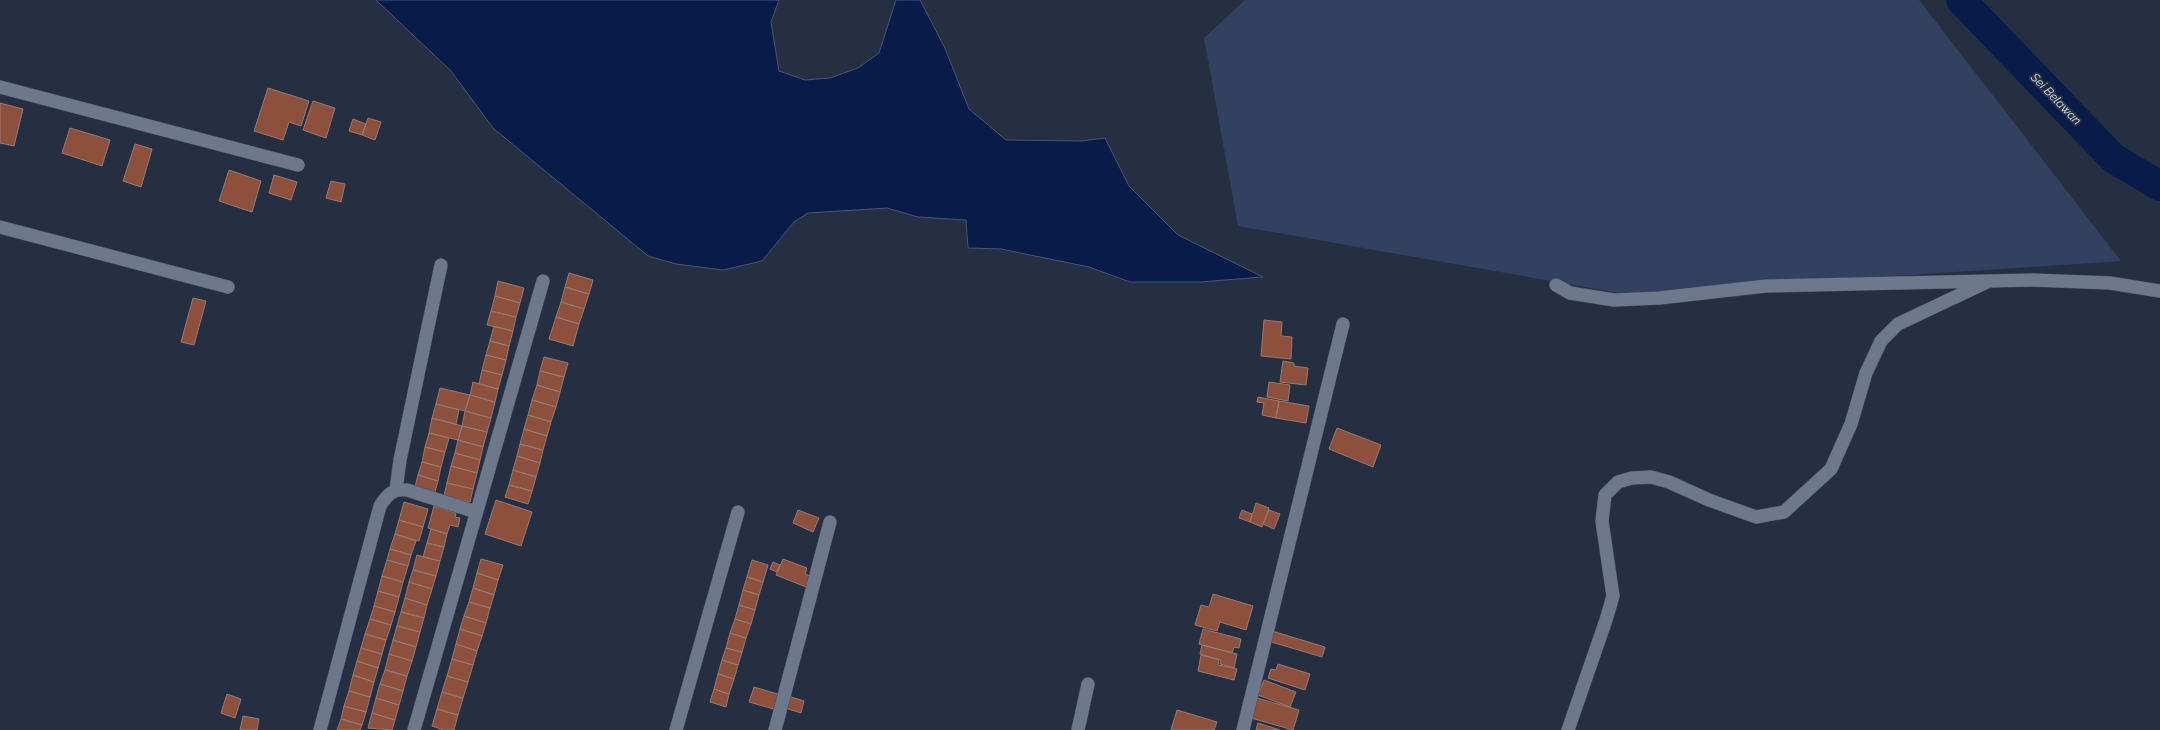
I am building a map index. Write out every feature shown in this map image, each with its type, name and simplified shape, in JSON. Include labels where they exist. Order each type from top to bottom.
[{"type":"street","points":[[0,87],[298,164]]},
{"type":"street","points":[[0,227],[228,287]]},
{"type":"street","points":[[396,490],[400,460],[441,265]]},
{"type":"street","points":[[414,730],[543,280]]},
{"type":"street","points":[[1556,285],[1570,293],[1614,300],[1659,298],[1766,286],[2033,280],[2110,283],[2160,291]]},
{"type":"street","points":[[1568,730],[1613,596],[1602,521],[1605,495],[1618,482],[1632,478],[1651,478],[1669,482],[1709,500],[1756,517],[1784,512],[1831,469],[1851,424],[1866,373],[1881,341],[1898,324],[1929,308],[1987,282]]},
{"type":"street","points":[[1243,730],[1343,324]]},
{"type":"street","points":[[320,730],[380,506],[387,496],[396,490],[406,490],[476,512]]},
{"type":"street","points":[[676,730],[738,512]]},
{"type":"street","points":[[775,730],[830,522]]},
{"type":"street","points":[[1078,730],[1088,684]]},
{"type":"shaded area","points":[[376,0],[779,0],[771,22],[779,71],[805,80],[830,78],[858,68],[879,53],[896,0],[920,0],[944,46],[969,109],[1006,140],[1081,141],[1105,138],[1129,186],[1178,235],[1263,277],[1200,282],[1130,282],[1089,267],[1001,249],[968,248],[966,220],[918,217],[887,208],[808,213],[794,222],[762,261],[723,270],[676,264],[648,256],[493,128],[451,71]]},
{"type":"shaded area","points":[[1245,0],[1919,0],[2121,261],[1625,294],[1238,226],[1204,38]]},
{"type":"building","points":[[268,88],[309,101],[301,126],[289,122],[283,140],[254,131]]},
{"type":"building","points":[[313,101],[335,108],[326,138],[303,130]]},
{"type":"building","points":[[0,103],[23,109],[14,146],[0,143]]},
{"type":"building","points":[[368,118],[381,122],[375,140],[362,135]]},
{"type":"building","points":[[353,119],[366,124],[362,135],[349,131]]},
{"type":"building","points":[[70,128],[110,140],[102,166],[62,153]]},
{"type":"building","points":[[135,144],[152,149],[141,187],[123,181]]},
{"type":"building","points":[[229,170],[261,181],[252,212],[219,201]]},
{"type":"building","points":[[274,175],[297,182],[291,200],[269,193]]},
{"type":"building","points":[[331,181],[345,184],[341,202],[326,198]]},
{"type":"building","points":[[569,273],[593,280],[589,294],[565,287]]},
{"type":"building","points":[[498,281],[524,288],[520,303],[495,296]]},
{"type":"building","points":[[565,287],[589,294],[584,309],[561,302]]},
{"type":"building","points":[[495,296],[520,303],[516,317],[491,311]]},
{"type":"building","points":[[193,298],[206,301],[194,345],[181,342]]},
{"type":"building","points":[[561,302],[584,309],[579,324],[556,317]]},
{"type":"building","points":[[491,311],[516,317],[513,331],[487,325]]},
{"type":"building","points":[[556,317],[579,324],[573,346],[549,339]]},
{"type":"building","points":[[1264,320],[1282,322],[1281,336],[1292,337],[1291,359],[1261,356]]},
{"type":"building","points":[[494,326],[513,331],[509,346],[490,341]]},
{"type":"building","points":[[490,341],[509,346],[506,360],[486,355]]},
{"type":"building","points":[[486,355],[506,360],[502,375],[482,370]]},
{"type":"building","points":[[544,357],[568,363],[564,377],[540,371]]},
{"type":"building","points":[[1283,361],[1294,363],[1294,366],[1308,368],[1306,385],[1280,382]]},
{"type":"building","points":[[482,370],[502,375],[498,389],[479,384]]},
{"type":"building","points":[[540,371],[564,377],[560,392],[537,385]]},
{"type":"building","points":[[473,382],[498,389],[495,402],[470,395]]},
{"type":"building","points":[[1269,382],[1290,385],[1288,401],[1267,397]]},
{"type":"building","points":[[537,385],[560,392],[556,407],[532,400]]},
{"type":"building","points":[[440,388],[470,395],[465,411],[436,404]]},
{"type":"building","points":[[470,395],[495,402],[491,418],[465,411]]},
{"type":"building","points":[[1258,397],[1279,401],[1276,418],[1262,415],[1264,403],[1257,402]]},
{"type":"building","points":[[532,400],[556,407],[551,422],[528,415]]},
{"type":"building","points":[[1279,401],[1309,406],[1306,423],[1276,418]]},
{"type":"building","points":[[436,404],[459,410],[456,424],[432,418]]},
{"type":"building","points":[[465,411],[491,418],[487,432],[462,426]]},
{"type":"building","points":[[528,415],[551,422],[547,436],[524,429]]},
{"type":"building","points":[[432,418],[462,426],[458,440],[429,433]]},
{"type":"building","points":[[462,426],[487,432],[483,447],[458,440]]},
{"type":"building","points":[[1337,428],[1381,445],[1373,467],[1329,449]]},
{"type":"building","points":[[524,429],[547,436],[543,450],[520,444]]},
{"type":"building","points":[[429,433],[449,438],[445,452],[425,447]]},
{"type":"building","points":[[458,440],[483,447],[480,460],[455,453]]},
{"type":"building","points":[[520,444],[543,450],[540,463],[517,456]]},
{"type":"building","points":[[425,447],[445,452],[441,467],[422,462]]},
{"type":"building","points":[[455,453],[480,460],[477,473],[451,466]]},
{"type":"building","points":[[517,456],[540,463],[536,477],[513,470]]},
{"type":"building","points":[[422,462],[441,467],[438,481],[418,475]]},
{"type":"building","points":[[451,466],[477,473],[473,489],[447,483]]},
{"type":"building","points":[[513,470],[536,477],[532,491],[509,485]]},
{"type":"building","points":[[418,475],[438,481],[435,492],[415,487]]},
{"type":"building","points":[[447,483],[473,489],[470,502],[444,496]]},
{"type":"building","points":[[509,485],[532,491],[528,504],[505,497]]},
{"type":"building","points":[[496,500],[532,512],[521,546],[485,534]]},
{"type":"building","points":[[404,502],[428,509],[423,527],[399,520]]},
{"type":"building","points":[[1256,503],[1269,508],[1262,527],[1250,522]]},
{"type":"building","points":[[434,506],[456,513],[455,517],[460,518],[458,527],[450,525],[447,534],[428,528]]},
{"type":"building","points":[[798,510],[819,518],[813,532],[793,523]]},
{"type":"building","points":[[1242,510],[1252,514],[1250,522],[1239,518]]},
{"type":"building","points":[[1269,510],[1280,514],[1274,529],[1263,524]]},
{"type":"building","points":[[399,520],[423,527],[419,541],[395,534]]},
{"type":"building","points":[[431,529],[447,534],[444,547],[427,543]]},
{"type":"building","points":[[395,534],[416,541],[411,555],[390,549]]},
{"type":"building","points":[[427,543],[444,547],[440,561],[423,557]]},
{"type":"building","points":[[390,549],[411,555],[408,566],[387,560]]},
{"type":"building","points":[[417,555],[440,561],[436,576],[413,570]]},
{"type":"building","points":[[481,559],[503,565],[498,580],[477,573]]},
{"type":"building","points":[[783,559],[807,568],[805,574],[810,576],[806,587],[776,575]]},
{"type":"building","points":[[387,560],[408,566],[403,582],[382,576]]},
{"type":"building","points":[[752,560],[768,565],[763,582],[747,577]]},
{"type":"building","points":[[773,562],[780,565],[777,572],[770,569]]},
{"type":"building","points":[[413,570],[436,576],[432,589],[409,582]]},
{"type":"building","points":[[477,573],[498,580],[494,595],[473,588]]},
{"type":"building","points":[[382,576],[403,582],[399,597],[378,591]]},
{"type":"building","points":[[747,577],[763,582],[759,595],[743,590]]},
{"type":"building","points":[[409,582],[432,589],[427,605],[405,598]]},
{"type":"building","points":[[473,588],[494,595],[490,608],[469,602]]},
{"type":"building","points":[[743,590],[759,595],[755,610],[739,605]]},
{"type":"building","points":[[378,591],[399,597],[395,612],[374,606]]},
{"type":"building","points":[[1213,594],[1253,606],[1246,630],[1220,622],[1217,631],[1195,625],[1201,605],[1209,607]]},
{"type":"building","points":[[405,598],[427,605],[424,618],[401,612]]},
{"type":"building","points":[[469,602],[490,608],[486,623],[464,616]]},
{"type":"building","points":[[739,605],[755,610],[751,624],[735,619]]},
{"type":"building","points":[[374,606],[395,612],[391,625],[370,619]]},
{"type":"building","points":[[401,612],[424,618],[420,632],[397,626]]},
{"type":"building","points":[[464,616],[486,623],[482,636],[460,629]]},
{"type":"building","points":[[370,619],[391,625],[386,640],[365,634]]},
{"type":"building","points":[[735,619],[751,624],[746,638],[730,633]]},
{"type":"building","points":[[397,626],[420,632],[416,647],[393,640]]},
{"type":"building","points":[[460,629],[482,636],[477,651],[456,644]]},
{"type":"building","points":[[1203,629],[1241,639],[1239,648],[1234,647],[1232,653],[1199,644]]},
{"type":"building","points":[[1272,631],[1325,647],[1322,657],[1268,641]]},
{"type":"building","points":[[730,633],[746,638],[742,652],[726,648]]},
{"type":"building","points":[[365,634],[386,640],[382,654],[361,648]]},
{"type":"building","points":[[393,640],[416,647],[412,661],[389,654]]},
{"type":"building","points":[[456,644],[477,651],[473,665],[452,659]]},
{"type":"building","points":[[1202,645],[1237,654],[1234,668],[1220,664],[1221,660],[1200,654]]},
{"type":"building","points":[[361,648],[382,654],[378,668],[357,661]]},
{"type":"building","points":[[726,648],[742,652],[738,665],[722,660]]},
{"type":"building","points":[[389,654],[412,661],[407,676],[385,670]]},
{"type":"building","points":[[1201,655],[1219,660],[1218,665],[1237,669],[1234,680],[1198,671]]},
{"type":"building","points":[[452,659],[473,665],[468,682],[447,676]]},
{"type":"building","points":[[722,660],[738,665],[734,679],[718,674]]},
{"type":"building","points":[[357,661],[378,668],[374,682],[353,675]]},
{"type":"building","points":[[1278,664],[1310,674],[1305,690],[1268,678],[1271,669],[1276,670]]},
{"type":"building","points":[[385,670],[407,676],[403,691],[380,684]]},
{"type":"building","points":[[718,674],[734,679],[729,694],[714,689]]},
{"type":"building","points":[[353,675],[374,682],[370,697],[349,691]]},
{"type":"building","points":[[447,676],[468,682],[463,698],[442,692]]},
{"type":"building","points":[[1264,680],[1296,692],[1290,707],[1258,695]]},
{"type":"building","points":[[380,684],[403,691],[399,705],[376,698]]},
{"type":"building","points":[[754,687],[781,695],[777,710],[749,702]]},
{"type":"building","points":[[714,689],[729,694],[726,707],[710,702]]},
{"type":"building","points":[[349,691],[370,697],[366,712],[344,706]]},
{"type":"building","points":[[442,692],[463,698],[458,715],[437,709]]},
{"type":"building","points":[[227,694],[241,699],[235,718],[221,713]]},
{"type":"building","points":[[788,696],[804,701],[801,713],[785,708]]},
{"type":"building","points":[[376,698],[399,705],[395,720],[372,713]]},
{"type":"building","points":[[1257,698],[1299,710],[1293,730],[1251,718]]},
{"type":"building","points":[[344,706],[366,712],[362,725],[341,719]]},
{"type":"building","points":[[437,709],[458,715],[454,730],[444,730],[432,726]]},
{"type":"building","points":[[1177,710],[1217,722],[1214,730],[1171,730]]},
{"type":"building","points":[[372,713],[395,720],[392,730],[368,728]]},
{"type":"building","points":[[243,716],[259,719],[257,730],[240,730]]},
{"type":"building","points":[[341,719],[362,725],[360,730],[337,730]]},
{"type":"building","points":[[1258,723],[1280,730],[1256,730]]},
{"type":"waterway","name":"Sei Belawan","points":[[1961,0],[2113,158],[2160,186]]}]
